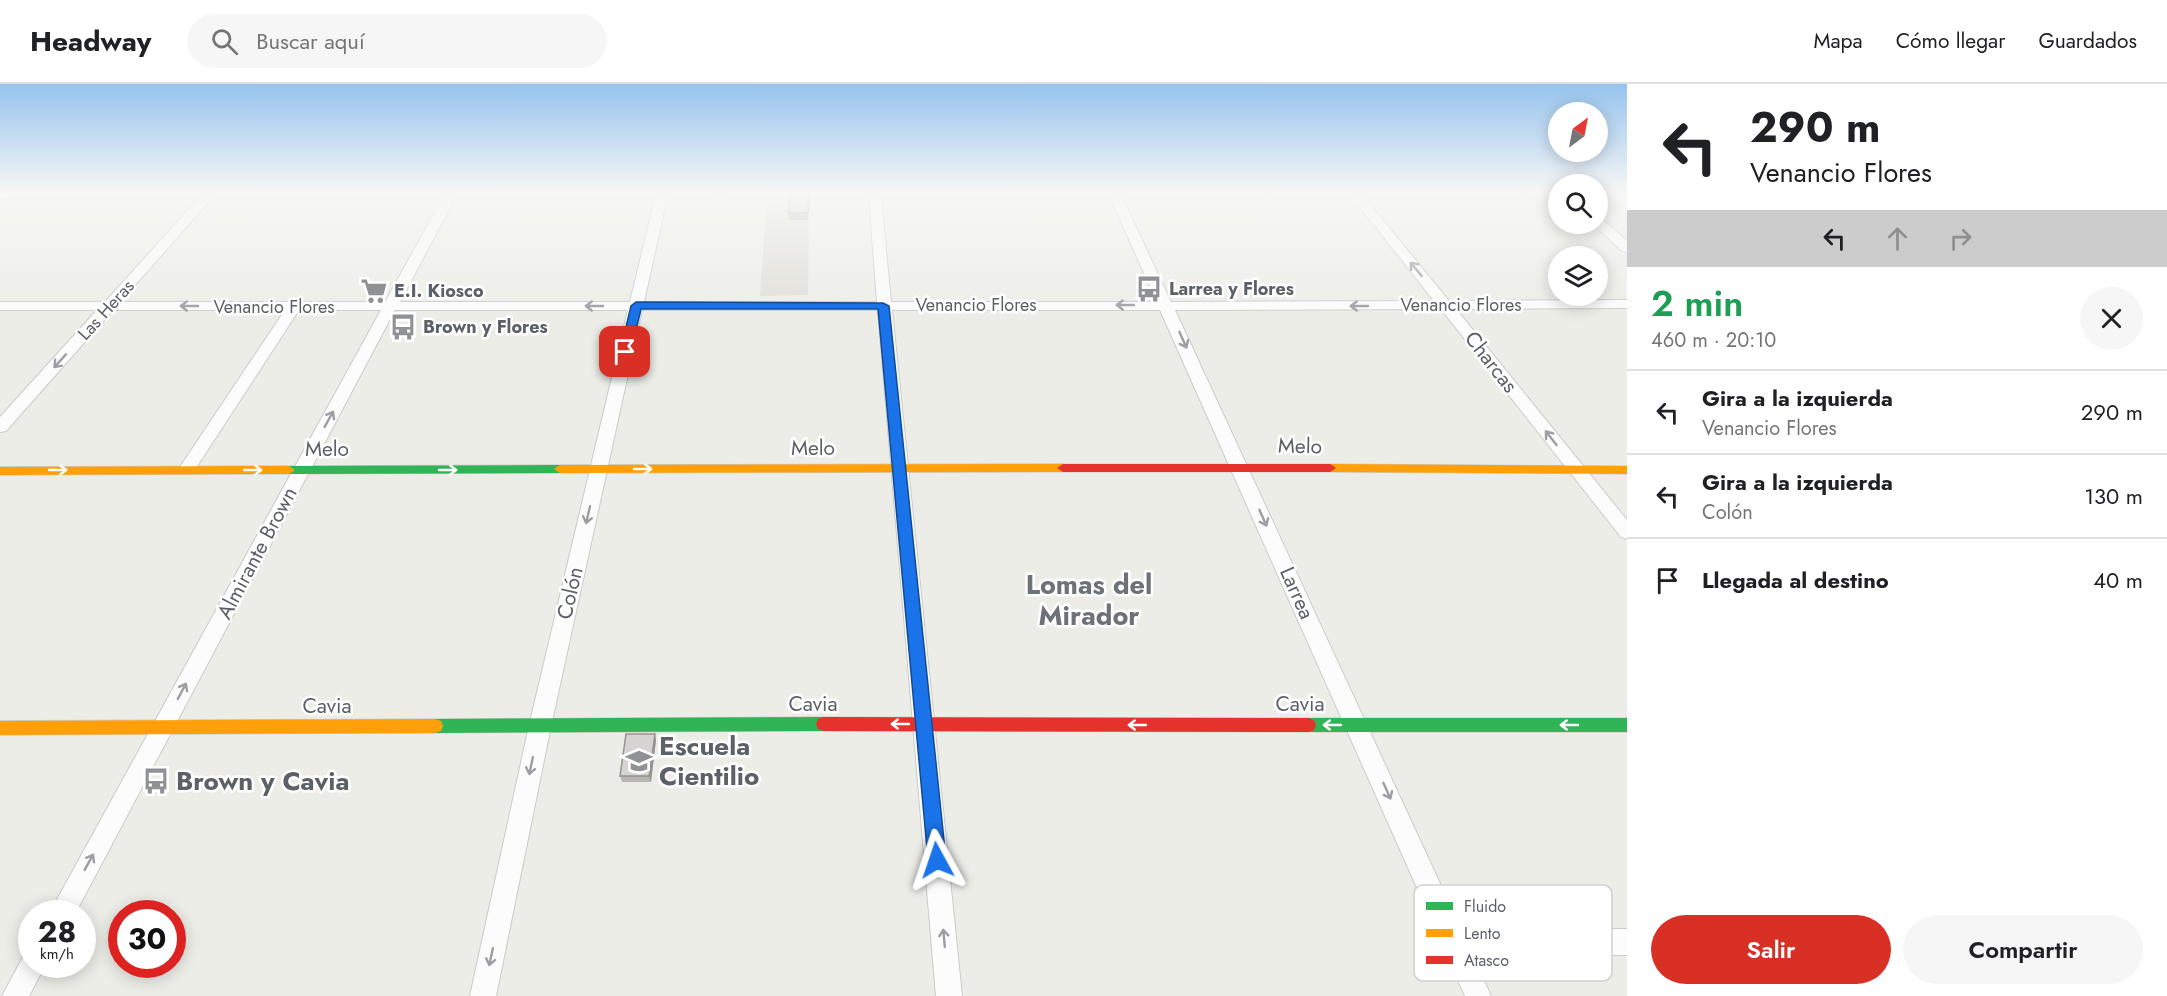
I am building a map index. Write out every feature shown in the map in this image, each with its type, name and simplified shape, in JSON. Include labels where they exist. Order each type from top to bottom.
[{"type":"street","name":"Las Heras","points":[[0,427],[172,235]]},
{"type":"street","name":"Almirante Brown","points":[[69,900],[429,235]]},
{"type":"street","name":"Colón","points":[[483,996],[540,726],[652,235]]},
{"type":"street","points":[[878,235],[949,996]]},
{"type":"street","name":"Larrea","points":[[1134,235],[1429,885]]},
{"type":"street","name":"Charcas","points":[[1389,235],[1627,532]]},
{"type":"street","points":[[1612,235],[1627,248]]},
{"type":"street","name":"Venancio Flores","points":[[0,306],[1627,304]]},
{"type":"street","points":[[186,470],[294,307]]},
{"type":"street","name":"Melo","points":[[0,471],[1240,467],[1627,470]]},
{"type":"street","name":"Cavia","points":[[0,728],[924,724],[1627,725]]},
{"type":"street","points":[[1612,942],[1627,942]]},
{"type":"street","points":[[15,996],[25,978]]},
{"type":"street","name":"Larrea","points":[[1472,981],[1478,996]]},
{"type":"shaded area","points":[[764,235],[809,235],[808,295],[760,296]]},
{"type":"building","name":"Escuela Cientilio","points":[[626,734],[655,734],[649,776],[620,776]]},
{"type":"traffic: fast","points":[[289,470],[560,469]]},
{"type":"traffic: fast","points":[[435,726],[824,724]]},
{"type":"traffic: fast","points":[[1308,725],[1627,725]]},
{"type":"traffic: slow","points":[[560,469],[1063,468]]},
{"type":"traffic: slow","points":[[1330,468],[1627,470]]},
{"type":"traffic: slow","points":[[0,471],[289,470]]},
{"type":"traffic: slow","points":[[0,728],[435,726]]},
{"type":"traffic: jam","points":[[1063,468],[1330,468]]},
{"type":"traffic: jam","points":[[824,724],[1308,725]]},
{"type":"place","name":"Larrea y Flores","points":[[1149,289]]},
{"type":"place","name":"E.I. Kiosco","points":[[374,291]]},
{"type":"place","name":"Brown y Flores","points":[[403,327]]},
{"type":"place","name":"Escuela Cientilio","points":[[639,761]]},
{"type":"place","name":"Brown y Cavia","points":[[156,781]]},
{"type":"district","name":"Lomas del Mirador","points":[[1089,600]]},
{"type":"route","points":[[625,352],[636,306],[883,306],[937,860]]}]
